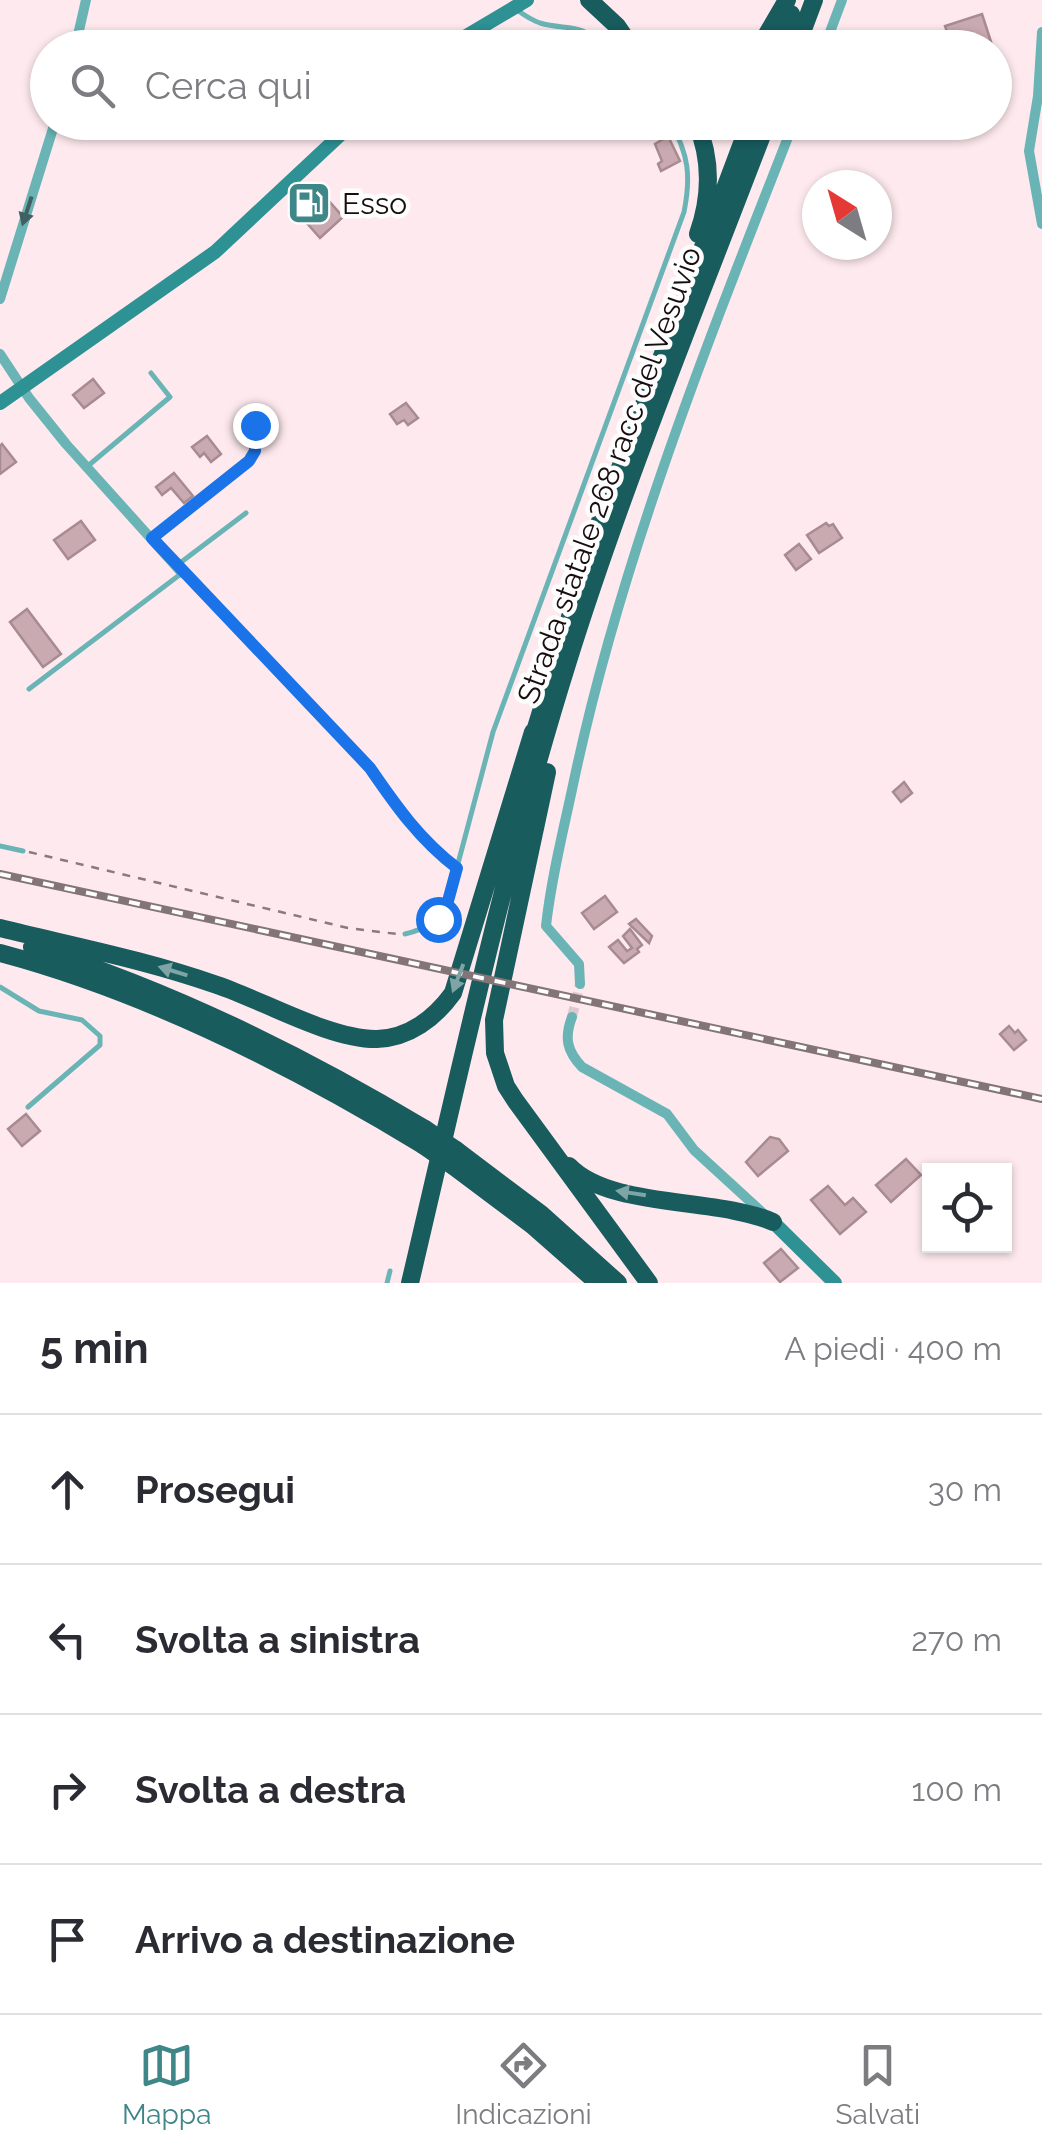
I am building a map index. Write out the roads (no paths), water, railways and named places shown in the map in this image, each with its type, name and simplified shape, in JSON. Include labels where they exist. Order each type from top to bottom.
[{"type":"highway","points":[[770,30],[787,0]]},
{"type":"highway","points":[[786,30],[797,0]]},
{"type":"highway","points":[[803,30],[814,0]]},
{"type":"highway","points":[[598,2],[620,30]]},
{"type":"highway","points":[[662,357],[708,192],[708,163],[701,140]]},
{"type":"highway","name":"Strada statale 268 racc del Vesuvio","points":[[484,966],[493,908],[538,717],[596,532],[743,140]]},
{"type":"highway","name":"Strada statale 268 racc del Vesuvio","points":[[410,1283],[484,966],[550,719],[594,588],[760,140]]},
{"type":"highway","points":[[594,588],[556,730],[494,1020],[495,1053],[506,1086],[649,1283]]},
{"type":"highway","points":[[0,928],[178,972],[340,1034],[361,1039],[399,1036],[430,1019],[453,993],[538,717]]},
{"type":"highway","points":[[0,938],[119,978],[272,1044],[361,1090],[454,1158],[541,1214],[618,1283]]},
{"type":"highway","points":[[0,952],[114,991],[266,1058],[424,1137]]},
{"type":"highway","points":[[547,1143],[577,1174],[592,1183],[613,1190],[727,1208],[773,1222]]},
{"type":"highway","points":[[454,1158],[580,1283]]},
{"type":"highway","points":[[454,1158],[598,1283]]},
{"type":"highway","points":[[727,1208],[739,1206],[744,1196]]},
{"type":"street","points":[[79,30],[86,0]]},
{"type":"street","points":[[476,30],[527,0]]},
{"type":"street","points":[[831,30],[842,0]]},
{"type":"street","points":[[1042,32],[1038,96],[1028,152],[1042,224]]},
{"type":"street","points":[[0,299],[49,140]]},
{"type":"street","points":[[0,403],[215,252],[335,140]]},
{"type":"street","points":[[580,984],[579,964],[546,926],[548,901],[599,672],[641,532],[787,140]]},
{"type":"street","points":[[0,354],[41,413],[179,570]]},
{"type":"street","points":[[572,1017],[566,1043],[572,1057],[582,1067],[667,1114],[694,1150],[835,1283]]},
{"type":"lane","points":[[512,8],[536,22],[584,30]]},
{"type":"lane","points":[[404,934],[421,930],[438,919],[448,901],[492,732],[684,212],[690,181],[688,160],[679,140]]},
{"type":"lane","points":[[87,467],[170,397],[152,373]]},
{"type":"lane","points":[[152,538],[249,461],[255,451],[259,414]]},
{"type":"lane","points":[[29,689],[246,513]]},
{"type":"lane","points":[[179,570],[218,609]]},
{"type":"lane","points":[[0,846],[23,850]]},
{"type":"lane","points":[[0,986],[38,1010],[82,1020],[100,1036],[100,1046],[28,1107]]},
{"type":"lane","points":[[387,1283],[390,1271]]},
{"type":"tunnel","points":[[572,1017],[580,984]]},
{"type":"railway","points":[[0,874],[1042,1099]]},
{"type":"place","name":"Esso","points":[[309,203]]}]
